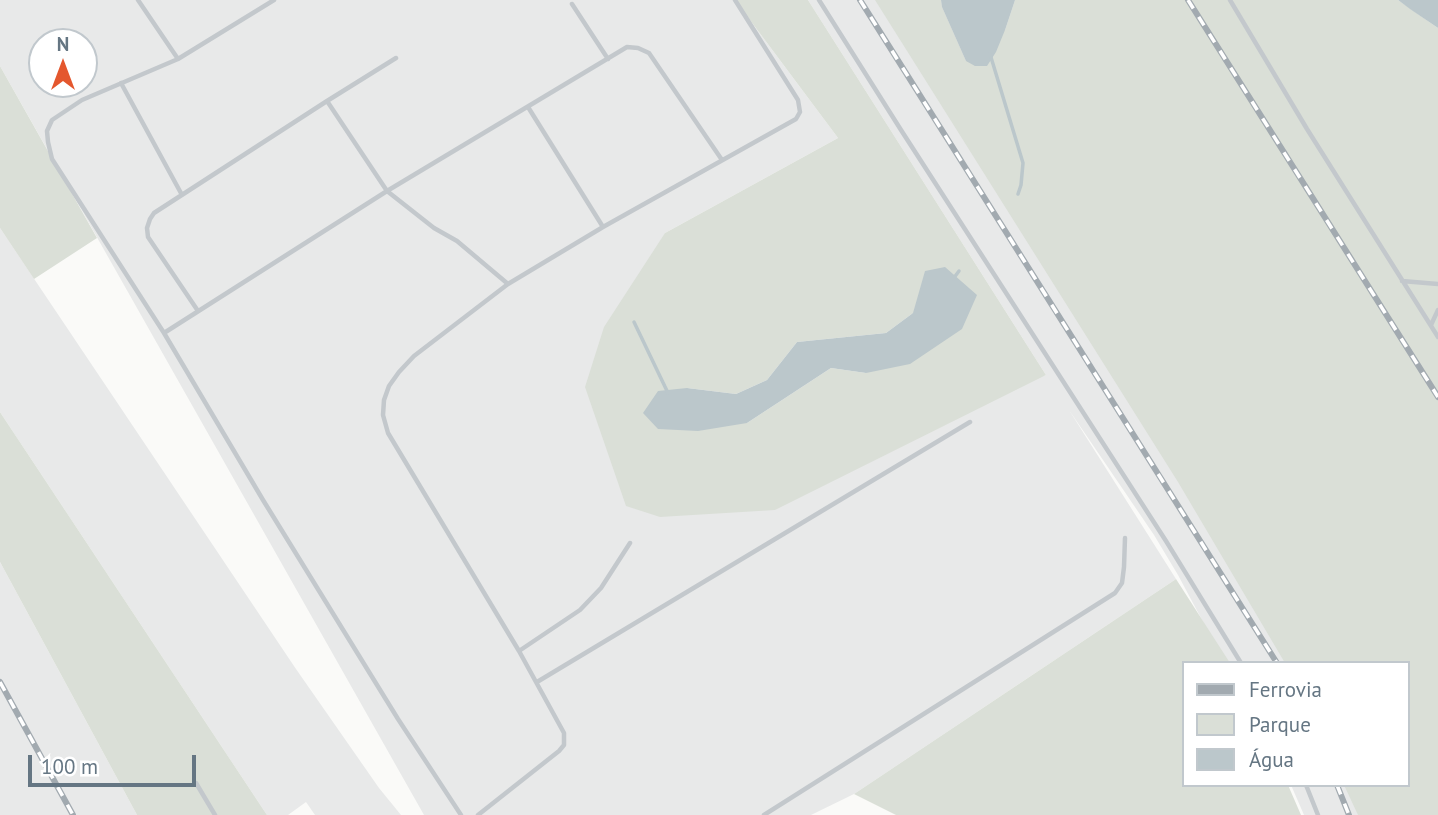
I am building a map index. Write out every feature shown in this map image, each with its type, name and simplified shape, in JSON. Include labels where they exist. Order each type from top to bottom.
[{"type":"lane","points":[[138,0],[178,59]]},
{"type":"lane","points":[[274,0],[178,59],[82,100],[52,120],[47,131],[48,142],[52,159],[164,333],[277,523],[398,719],[461,815]]},
{"type":"lane","points":[[478,815],[559,751],[564,745],[564,733],[519,651],[388,433],[383,415],[384,400],[398,372],[508,284],[603,227],[796,119],[800,112],[798,100],[735,0]]},
{"type":"lane","points":[[819,0],[1172,550],[1240,661]]},
{"type":"lane","points":[[1230,0],[1307,129],[1438,337]]},
{"type":"lane","points":[[572,4],[608,59]]},
{"type":"lane","points":[[164,333],[387,191],[627,47],[649,53],[722,160]]},
{"type":"lane","points":[[198,311],[148,237],[147,228],[154,213],[396,58]]},
{"type":"lane","points":[[121,83],[182,195]]},
{"type":"lane","points":[[327,101],[387,191],[435,228],[457,241],[508,284]]},
{"type":"lane","points":[[528,107],[603,227]]},
{"type":"lane","points":[[1402,281],[1438,284]]},
{"type":"lane","points":[[1431,326],[1438,310]]},
{"type":"lane","points":[[537,682],[970,422]]},
{"type":"lane","points":[[764,815],[1115,593],[1122,583],[1125,538]]},
{"type":"lane","points":[[519,651],[580,610],[601,588],[630,543]]},
{"type":"lane","points":[[196,783],[215,815]]},
{"type":"lane","points":[[1307,787],[1318,815]]},
{"type":"shaded area","points":[[0,0],[735,0],[838,138],[665,233],[626,506],[1046,375],[808,0],[1207,0],[1438,368],[1438,815],[1304,815],[1292,787],[1410,787],[1410,661],[1224,661],[1154,535],[1069,410],[1176,579],[854,794],[811,815],[424,815],[0,66]]},
{"type":"shaded area","points":[[0,228],[296,669],[401,815],[315,815],[306,802],[288,815],[267,815],[0,412]]},
{"type":"shaded area","points":[[0,562],[137,815],[0,815]]},
{"type":"green space","points":[[735,0],[808,0],[1046,375],[775,510],[660,517],[626,506],[585,387],[604,327],[665,233],[838,138]],"holes":[[[913,313],[866,373],[831,368],[747,423],[687,388],[736,394],[767,380],[797,342],[886,333]]]},
{"type":"green space","points":[[875,0],[941,0],[966,61],[1005,30],[1015,0],[1398,0],[1438,28],[1438,815],[1358,815],[1345,787],[1410,787],[1410,661],[1284,661],[1178,482]]},
{"type":"green space","points":[[0,66],[97,238],[34,279],[0,228]]},
{"type":"green space","points":[[0,412],[267,815],[137,815],[0,562]]},
{"type":"green space","points":[[1176,579],[1229,661],[1182,661],[1182,787],[1289,787],[1301,815],[896,815],[854,794]]},
{"type":"water","points":[[941,0],[1015,0],[996,52],[987,66],[975,66],[966,61]]},
{"type":"water","points":[[1398,0],[1438,0],[1438,28],[1410,9]]},
{"type":"water","points":[[945,267],[977,295],[962,329],[910,364],[866,373],[831,368],[747,423],[698,431],[658,429],[643,413],[658,391],[687,388],[736,394],[767,380],[797,342],[886,333],[913,313],[925,271]]},
{"type":"waterway","points":[[990,54],[1023,163],[1018,194]]},
{"type":"waterway","points":[[953,279],[959,271]]},
{"type":"waterway","points":[[634,322],[668,393]]},
{"type":"railway","points":[[860,0],[1276,661]]},
{"type":"railway","points":[[1188,0],[1438,397]]},
{"type":"railway","points":[[0,682],[73,815]]},
{"type":"railway","points":[[1338,787],[1349,815]]}]
